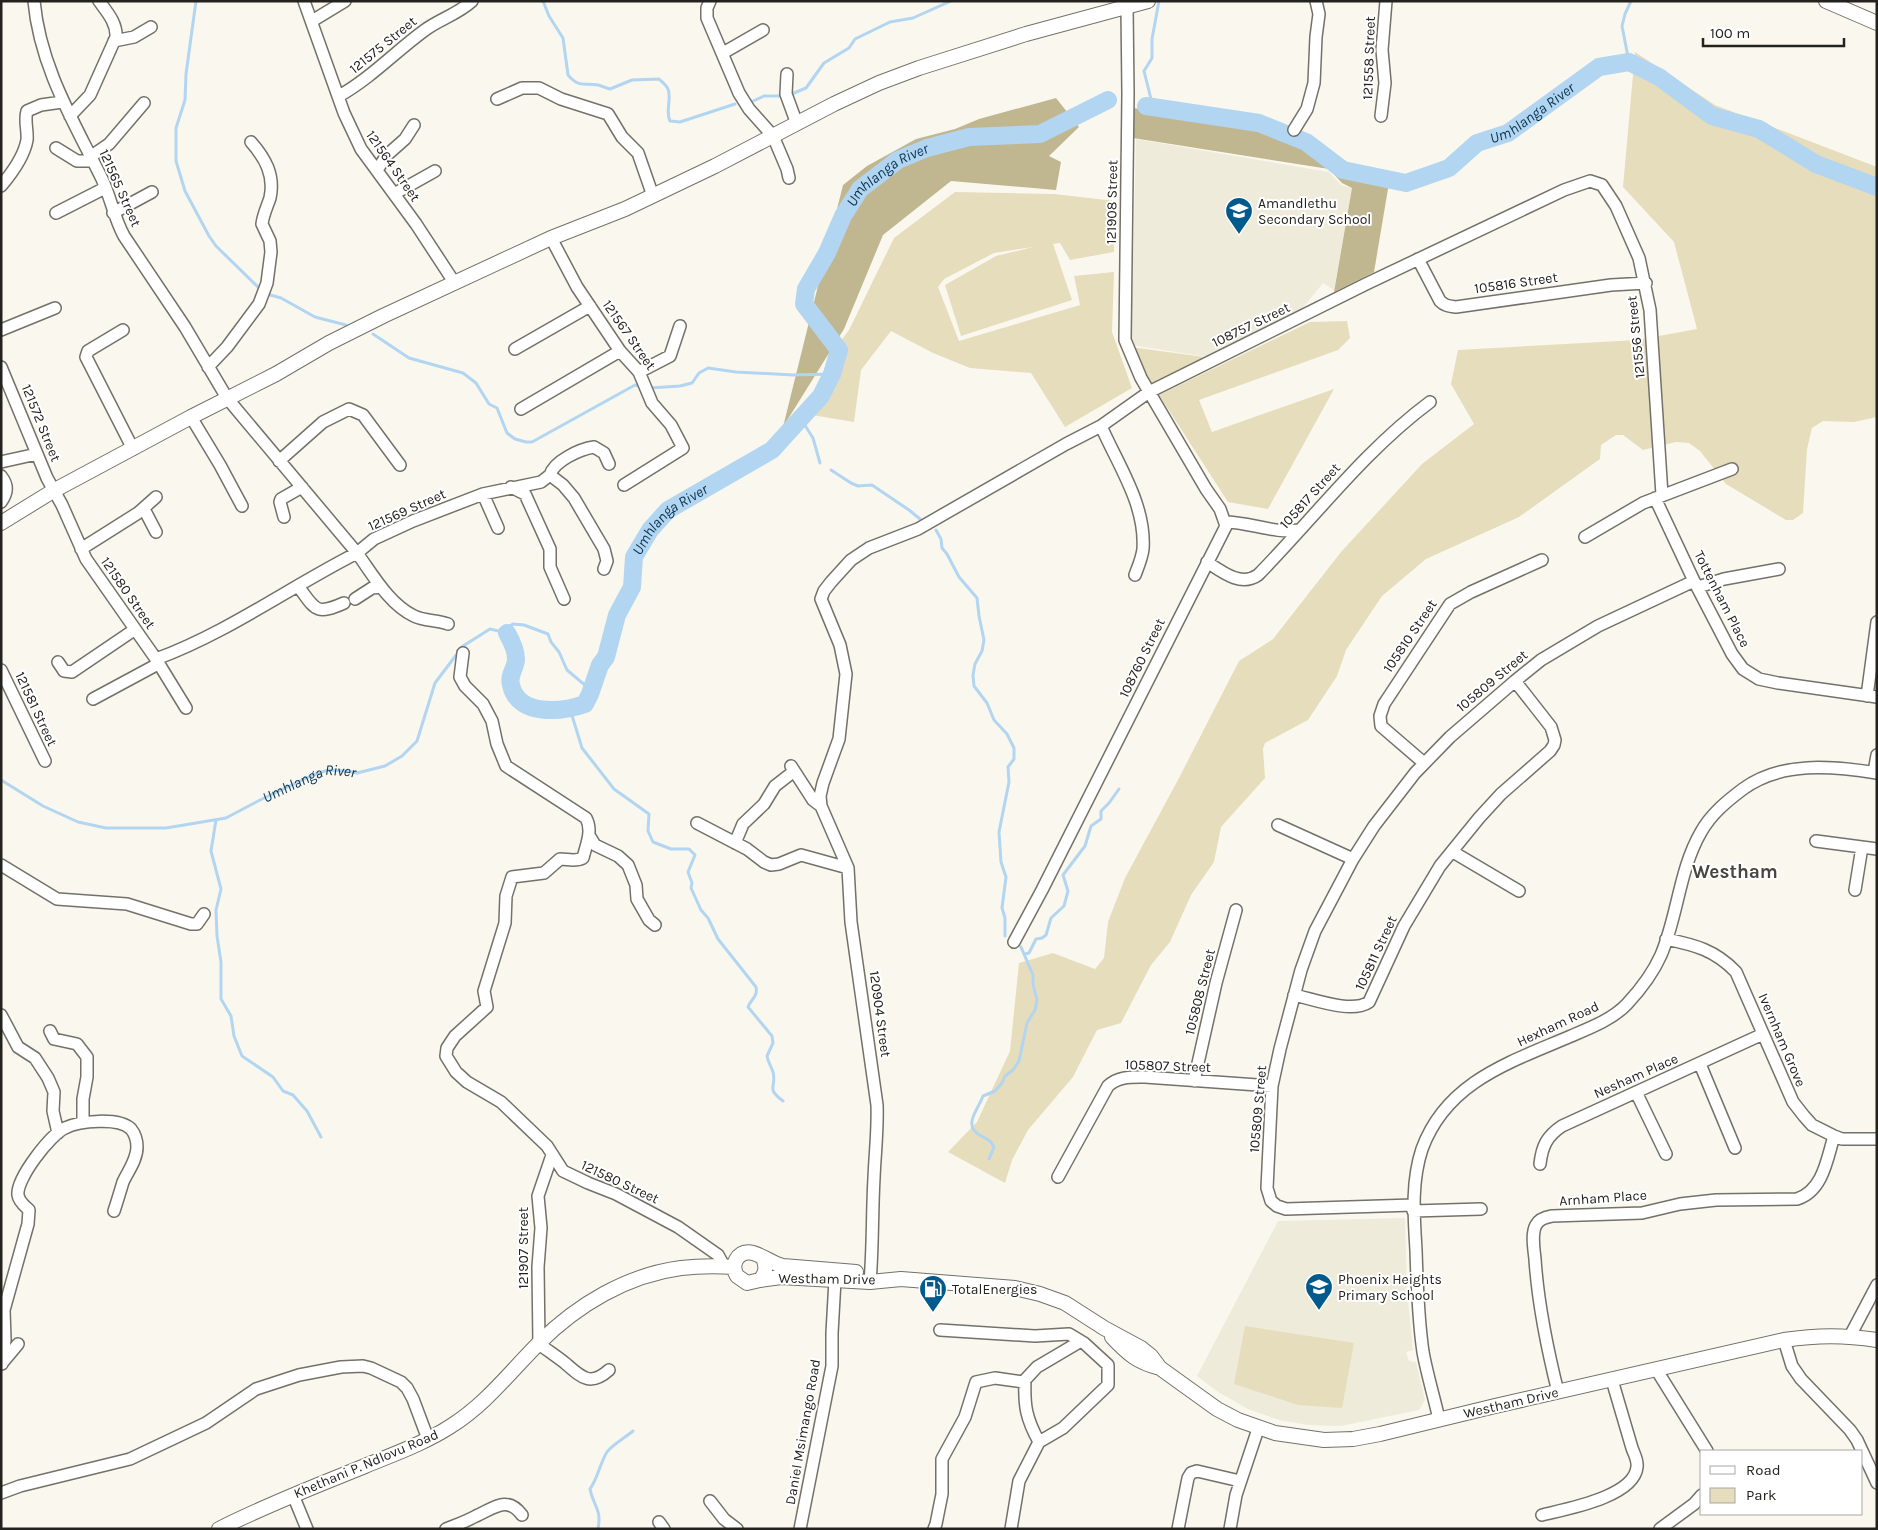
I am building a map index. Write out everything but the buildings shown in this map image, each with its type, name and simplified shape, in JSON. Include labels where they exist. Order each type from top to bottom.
[{"type":"street","name":"121565 Street","points":[[34,1],[42,42],[62,102],[105,188],[113,213],[124,236],[185,327],[227,398]]},
{"type":"street","name":"121564 Street","points":[[304,1],[350,129],[361,149],[454,282]]},
{"type":"street","points":[[312,21],[344,1]]},
{"type":"street","name":"121575 Street","points":[[338,96],[364,80],[426,29],[456,13],[472,1]]},
{"type":"street","points":[[702,1],[707,18],[744,101],[773,136],[789,178]]},
{"type":"street","points":[[707,18],[707,8],[710,1]]},
{"type":"street","points":[[1294,130],[1307,109],[1314,83],[1319,14],[1316,1]]},
{"type":"street","name":"121558 Street","points":[[1381,116],[1384,83],[1382,50],[1386,1]]},
{"type":"street","points":[[1826,1],[1877,23]]},
{"type":"street","points":[[70,116],[90,95],[114,41],[116,30],[104,3]]},
{"type":"street","points":[[1,522],[53,491],[227,398],[276,374],[329,343],[454,282],[551,238],[653,196],[879,83],[919,68],[1026,34],[1134,3]]},
{"type":"street","name":"121908 Street","points":[[1134,3],[1127,180],[1124,327],[1127,349],[1149,392]]},
{"type":"street","points":[[114,41],[134,37],[151,27]]},
{"type":"street","points":[[723,53],[763,30]]},
{"type":"street","points":[[787,74],[786,94],[797,124]]},
{"type":"street","points":[[497,99],[522,88],[540,88],[561,99],[608,114],[622,137],[638,153],[653,196]]},
{"type":"street","points":[[1,186],[17,165],[25,148],[27,138],[25,119],[27,111],[41,105],[62,102]]},
{"type":"street","points":[[56,148],[77,161],[91,159],[109,144],[144,103]]},
{"type":"street","points":[[377,170],[386,155],[405,139],[414,125]]},
{"type":"street","points":[[208,367],[252,315],[262,296],[268,275],[271,252],[270,241],[262,224],[272,187],[270,170],[260,152],[250,142]]},
{"type":"street","points":[[394,194],[434,170]]},
{"type":"street","name":"108757 Street","points":[[821,806],[820,796],[823,783],[839,739],[846,674],[840,645],[821,599],[830,582],[858,555],[869,548],[912,532],[1101,426],[1149,392],[1418,259],[1576,185],[1590,181],[1602,185]]},
{"type":"street","name":"121556 Street","points":[[1602,185],[1616,206],[1632,240],[1646,283],[1650,310],[1659,496]]},
{"type":"street","points":[[56,213],[105,188]]},
{"type":"street","points":[[113,213],[152,192]]},
{"type":"street","name":"121567 Street","points":[[551,238],[573,280],[620,351],[639,372],[652,403],[671,425],[683,448],[624,485]]},
{"type":"street","name":"105816 Street","points":[[1418,259],[1440,301],[1444,305],[1456,307],[1611,285],[1646,283]]},
{"type":"street","points":[[516,350],[590,306]]},
{"type":"street","points":[[1,330],[55,308]]},
{"type":"street","points":[[639,372],[670,356],[680,326]]},
{"type":"street","points":[[123,330],[88,351],[86,357],[133,449]]},
{"type":"street","points":[[521,409],[620,351]]},
{"type":"street","name":"121572 Street","points":[[1,367],[53,491]]},
{"type":"street","points":[[1149,392],[1206,489],[1220,509],[1225,522],[1247,523],[1282,531],[1299,530]]},
{"type":"street","points":[[227,398],[357,553],[381,587],[399,607],[416,617],[448,624]]},
{"type":"street","name":"105817 Street","points":[[1207,562],[1226,575],[1241,579],[1253,579],[1268,565],[1360,463],[1389,435],[1430,402]]},
{"type":"street","points":[[279,461],[323,422],[349,409],[363,415],[400,465]]},
{"type":"street","points":[[191,417],[242,506]]},
{"type":"street","points":[[1101,426],[1134,496],[1143,543],[1141,560],[1135,575]]},
{"type":"street","points":[[604,569],[607,561],[604,549],[574,498],[563,485],[550,475],[551,470],[560,462],[581,449],[594,447],[604,453],[609,464]]},
{"type":"street","points":[[1,462],[37,454]]},
{"type":"street","points":[[1585,537],[1659,496],[1732,469]]},
{"type":"street","name":"121569 Street","points":[[93,699],[157,661],[272,602],[357,553],[374,540],[396,529],[483,494],[541,482],[550,475]]},
{"type":"street","points":[[1,476],[6,483],[7,491],[1,502]]},
{"type":"street","points":[[284,517],[281,499],[302,487]]},
{"type":"street","points":[[511,487],[526,494],[550,549],[550,568],[564,599]]},
{"type":"street","name":"121580 Street","points":[[53,491],[62,504],[86,560],[157,661],[186,708]]},
{"type":"street","points":[[483,494],[498,528]]},
{"type":"street","name":"Tottenham Place","points":[[1659,496],[1696,584],[1732,654],[1743,669],[1751,675],[1778,683],[1872,696]]},
{"type":"street","points":[[82,549],[144,509],[156,497]]},
{"type":"street","points":[[144,509],[156,532]]},
{"type":"street","name":"108760 Street","points":[[1014,942],[1051,874],[1225,528],[1225,522]]},
{"type":"street","name":"105810 Street","points":[[1424,763],[1381,726],[1380,716],[1384,704],[1450,604],[1471,592],[1542,560]]},
{"type":"street","name":"105809 Street","points":[[1481,1209],[1286,1209],[1277,1206],[1271,1201],[1267,1188],[1272,1086],[1294,995],[1315,931],[1353,859],[1374,826],[1424,763],[1514,680],[1541,660],[1598,626],[1696,584],[1779,569]]},
{"type":"street","points":[[298,586],[313,606],[327,611],[350,601],[372,588],[381,587]]},
{"type":"street","points":[[1872,696],[1877,622]]},
{"type":"street","points":[[58,662],[64,671],[72,672],[134,630]]},
{"type":"street","points":[[463,653],[460,677],[465,686],[483,704],[492,721],[497,744],[506,766],[586,818],[589,824],[589,835],[595,845],[618,856],[628,865],[636,885],[638,899],[649,920],[655,925]]},
{"type":"street","name":"121581 Street","points":[[1,670],[44,761]]},
{"type":"street","name":"105811 Street","points":[[1294,995],[1348,1006],[1363,1006],[1369,1002],[1404,926],[1426,888],[1472,825],[1501,794],[1550,751],[1554,745],[1554,734],[1551,727],[1514,680]]},
{"type":"street","points":[[1875,772],[1877,754]]},
{"type":"street","name":"Hexham Road","points":[[1439,1419],[1423,1346],[1418,1305],[1413,1208],[1416,1175],[1422,1150],[1435,1123],[1453,1100],[1477,1079],[1499,1066],[1582,1031],[1625,1007],[1639,991],[1662,954],[1691,852],[1712,816],[1726,802],[1746,787],[1764,778],[1788,770],[1835,767],[1875,772]]},
{"type":"street","name":"120904 Street","points":[[735,843],[743,824],[764,804],[775,786],[792,769],[813,800],[821,806],[848,868],[851,922],[877,1105],[878,1127],[874,1176],[871,1278]]},
{"type":"street","points":[[697,823],[747,849],[771,865],[779,864],[801,855],[848,868]]},
{"type":"street","points":[[1278,825],[1353,859]]},
{"type":"street","name":"121580 Street","points":[[589,835],[583,858],[572,861],[560,859],[544,873],[512,877],[506,896],[506,920],[484,990],[486,1007],[455,1036],[447,1048],[446,1056],[456,1072],[501,1102],[547,1146],[558,1166],[570,1175],[616,1194],[678,1227],[713,1250],[729,1267]]},
{"type":"street","points":[[1816,841],[1877,849]]},
{"type":"street","points":[[1855,890],[1862,847]]},
{"type":"street","points":[[1452,852],[1519,891]]},
{"type":"street","points":[[1,865],[57,899],[128,904],[192,924],[197,924],[204,914]]},
{"type":"street","name":"105808 Street","points":[[1194,1081],[1216,983],[1236,910]]},
{"type":"street","name":"Ivernham Grove","points":[[1666,939],[1711,951],[1736,972],[1793,1102],[1812,1125],[1842,1139],[1877,1139]]},
{"type":"street","points":[[1,1015],[18,1047],[35,1058],[48,1078],[54,1092],[53,1111],[58,1134]]},
{"type":"street","points":[[50,1031],[54,1039],[77,1044],[87,1057],[88,1077],[83,1098],[82,1122]]},
{"type":"street","name":"Nesham Place","points":[[1540,1164],[1545,1142],[1554,1131],[1586,1114],[1763,1034]]},
{"type":"street","points":[[1700,1064],[1735,1148]]},
{"type":"street","name":"105807 Street","points":[[1058,1177],[1104,1093],[1115,1080],[1135,1077],[1272,1086]]},
{"type":"street","points":[[1636,1092],[1666,1154]]},
{"type":"street","points":[[2,1364],[5,1340],[2,1313],[21,1249],[29,1210],[21,1202],[18,1195],[22,1180],[37,1154],[64,1128],[82,1122],[97,1121],[127,1126],[133,1131],[136,1137],[136,1156],[124,1180],[114,1211]]},
{"type":"street","name":"Arnham Place","points":[[1558,1392],[1539,1308],[1534,1248],[1534,1231],[1539,1220],[1552,1216],[1642,1213],[1694,1202],[1797,1200],[1806,1196],[1818,1182],[1824,1170],[1834,1136]]},
{"type":"street","name":"121907 Street","points":[[539,1344],[538,1268],[541,1228],[538,1196],[552,1155]]},
{"type":"street","points":[[745,1252],[755,1252],[763,1258],[766,1268],[760,1280],[752,1283],[743,1282],[729,1267],[745,1252]]},
{"type":"street","name":"Westham Drive","points":[[763,1258],[783,1266],[871,1278]]},
{"type":"street","name":"Khethani P. Ndlovu Road","points":[[219,1529],[293,1495],[428,1439],[451,1427],[493,1393],[539,1344],[576,1310],[611,1290],[632,1281],[680,1268],[729,1267]]},
{"type":"street","name":"Westham Drive","points":[[760,1280],[781,1277],[836,1280],[894,1278],[1015,1288],[1029,1291],[1064,1303],[1104,1328],[1131,1356],[1147,1365],[1160,1368],[1217,1409],[1238,1420],[1258,1429],[1301,1438],[1324,1440],[1353,1439],[1380,1434],[1784,1340],[1816,1336],[1850,1336],[1877,1340]]},
{"type":"street","name":"Daniel Msimango Road","points":[[800,1529],[832,1366],[836,1280]]},
{"type":"street","points":[[1850,1336],[1877,1285]]},
{"type":"street","points":[[940,1330],[1035,1336],[1069,1334],[1081,1341],[1108,1365],[1108,1385],[1063,1428],[1039,1442],[1019,1481],[1011,1529]]},
{"type":"street","points":[[1784,1340],[1792,1366],[1801,1379],[1850,1430],[1861,1450]]},
{"type":"street","points":[[934,1529],[942,1494],[942,1459],[965,1417],[976,1382],[995,1378],[1023,1382],[1037,1368],[1081,1341]]},
{"type":"street","points":[[2,1364],[18,1344]]},
{"type":"street","points":[[539,1344],[584,1378],[594,1380],[609,1370]]},
{"type":"street","points":[[1,1493],[20,1486],[130,1459],[206,1423],[256,1389],[299,1375],[341,1367],[363,1366],[401,1382],[410,1392],[428,1439]]},
{"type":"street","points":[[1656,1369],[1707,1450]]},
{"type":"street","points":[[1025,1380],[1024,1403],[1030,1425],[1039,1442]]},
{"type":"street","points":[[1542,1515],[1607,1497],[1634,1475],[1638,1465],[1612,1380]]},
{"type":"street","points":[[1230,1529],[1236,1495],[1258,1429]]},
{"type":"street","points":[[1863,1453],[1877,1483]]},
{"type":"street","points":[[1178,1529],[1188,1478],[1191,1473],[1197,1471],[1240,1482]]},
{"type":"street","points":[[293,1495],[307,1529]]},
{"type":"street","points":[[1660,1529],[1694,1504],[1700,1497]]},
{"type":"street","points":[[710,1501],[724,1519],[737,1529]]},
{"type":"street","points":[[448,1528],[498,1505],[511,1505],[517,1508],[522,1515]]},
{"type":"shaded area","points":[[1056,98],[1079,127],[1049,156],[1061,162],[1056,190],[951,181],[883,235],[844,329],[783,427],[843,185],[867,166],[916,139]]},
{"type":"shaded area","points":[[1133,108],[1259,126],[1304,145],[1342,173],[1389,183],[1374,272],[1334,292],[1352,188],[1342,183],[1329,169],[1133,138]]},
{"type":"shaded area","name":"Amandlethu Secondary School","points":[[1136,139],[1329,172],[1341,185],[1352,188],[1334,290],[1323,283],[1301,310],[1207,357],[1131,345]]},
{"type":"shaded area","name":"Phoenix Heights Primary School","points":[[1405,1218],[1407,1290],[1413,1350],[1406,1352],[1409,1361],[1416,1362],[1425,1400],[1419,1410],[1341,1426],[1308,1425],[1279,1420],[1248,1409],[1218,1392],[1197,1376],[1278,1221]]},
{"type":"green space","points":[[1635,52],[1715,105],[1877,167],[1877,417],[1854,422],[1823,421],[1812,428],[1807,449],[1803,513],[1793,520],[1786,520],[1726,484],[1700,451],[1689,443],[1676,442],[1643,450],[1623,435],[1616,435],[1601,445],[1600,459],[1519,517],[1426,559],[1382,596],[1346,650],[1337,676],[1308,720],[1265,743],[1263,749],[1265,778],[1221,827],[1214,862],[1191,895],[1170,942],[1151,965],[1121,1023],[1097,1030],[1073,1077],[1028,1130],[1012,1160],[1005,1183],[948,1152],[977,1122],[1010,1051],[1019,963],[1053,953],[1095,969],[1104,958],[1108,922],[1125,878],[1239,661],[1273,639],[1341,552],[1422,464],[1474,424],[1451,384],[1458,350],[1637,340],[1697,329],[1674,242],[1623,187]]},
{"type":"green space","points":[[955,192],[1054,194],[1115,201],[1114,252],[1070,260],[1060,243],[1053,244],[1072,300],[961,336],[945,285],[996,256],[1033,247],[994,253],[944,279],[938,287],[959,341],[1080,305],[1074,276],[1114,272],[1112,332],[1132,388],[1065,427],[1031,373],[970,368],[933,353],[891,331],[861,370],[854,422],[812,415],[829,393],[843,350],[840,342],[849,330],[894,238]]},
{"type":"green space","points":[[1347,321],[1350,338],[1338,350],[1199,400],[1212,432],[1334,389],[1268,509],[1228,502],[1159,395],[1310,322]]},
{"type":"green space","points":[[1131,347],[1204,357],[1156,384],[1149,381]]},
{"type":"green space","points":[[1245,1326],[1354,1343],[1342,1408],[1298,1405],[1234,1384]]},
{"type":"waterway","points":[[196,1],[186,74],[185,100],[176,128],[176,161],[185,191],[209,236],[216,246],[261,290]]},
{"type":"waterway","points":[[543,1],[549,16],[563,38],[568,75],[579,84],[593,84],[610,89],[632,80],[659,79],[668,89],[670,121],[680,122],[735,104]]},
{"type":"waterway","points":[[789,95],[806,88],[824,63],[849,48],[855,39],[890,22],[913,18],[951,1]]},
{"type":"waterway","points":[[1153,107],[1144,71],[1152,58],[1152,39],[1159,1]]},
{"type":"waterway","points":[[1629,62],[1622,26],[1631,1]]},
{"type":"waterway","name":"Umhlanga River","points":[[1146,106],[1259,123],[1306,142],[1343,170],[1406,183],[1449,168],[1477,143],[1508,133],[1599,67],[1629,62],[1659,77],[1712,116],[1759,129],[1816,164],[1877,187]]},
{"type":"waterway","points":[[751,102],[764,96],[780,96]]},
{"type":"waterway","name":"Umhlanga River","points":[[507,633],[516,656],[510,681],[515,695],[522,703],[542,710],[565,709],[585,704],[600,665],[606,657],[617,615],[632,587],[634,557],[650,530],[668,510],[772,450],[821,396],[832,374],[839,350],[804,304],[806,289],[827,253],[843,216],[860,189],[898,160],[927,148],[969,137],[1040,134],[1108,100]]},
{"type":"waterway","points":[[267,294],[281,298],[315,317],[346,325]]},
{"type":"waterway","points":[[373,334],[409,358],[463,373],[476,383],[489,404],[497,408],[507,433],[515,439],[526,442],[532,442],[635,385],[642,387]]},
{"type":"waterway","points":[[650,388],[680,386],[692,383],[699,373],[708,368],[736,372],[793,375],[832,374]]},
{"type":"waterway","points":[[801,419],[813,438],[820,463]]},
{"type":"waterway","points":[[831,470],[858,486],[872,485],[920,519]]},
{"type":"waterway","points":[[936,530],[941,539],[942,548],[959,577],[977,598],[984,640],[982,651],[975,664],[974,686],[987,703],[994,720],[1007,734],[1014,748],[1014,759],[1008,767],[1009,782],[999,832],[1001,862],[1006,877],[1002,908],[1005,918],[1005,936]]},
{"type":"waterway","name":"Umhlanga River","points":[[1,780],[43,806],[78,822],[106,828],[166,828],[226,818],[313,775],[328,770],[357,773],[385,766],[402,756],[417,741],[435,683],[463,646],[490,629],[507,633],[508,627],[513,624],[524,625],[548,634],[567,670],[586,686],[593,682]]},
{"type":"waterway","points":[[570,709],[582,748],[614,789],[649,814],[648,831],[653,842],[671,849],[689,849],[695,855],[688,872],[692,883],[691,888],[718,939],[756,987],[755,996],[748,1007],[772,1036],[773,1043],[767,1056],[773,1072],[774,1093],[783,1101]]},
{"type":"waterway","points":[[1025,954],[1029,953],[1036,939],[1046,935],[1051,918],[1064,906],[1068,891],[1063,875],[1085,846],[1091,826],[1101,819],[1101,811],[1119,789]]},
{"type":"waterway","points":[[216,820],[211,851],[221,889],[216,910],[221,962],[221,999],[231,1016],[234,1036],[242,1056],[273,1077],[283,1091],[293,1095],[307,1111],[321,1137]]},
{"type":"waterway","points":[[989,1159],[994,1147],[990,1141],[976,1133],[973,1128],[972,1118],[983,1096],[995,1091],[1005,1076],[1013,1070],[1019,1061],[1027,1023],[1035,1010],[1037,1000],[1033,975],[1021,947]]},
{"type":"waterway","points":[[598,1529],[599,1516],[590,1489],[607,1452],[633,1431]]},
{"type":"place","name":"Amandlethu Secondary School","points":[[1239,235]]},
{"type":"place","name":"Phoenix Heights Primary School","points":[[1319,1311]]},
{"type":"place","name":"TotalEnergies","points":[[933,1313]]},
{"type":"district","name":"Westham","points":[[1735,872]]}]
